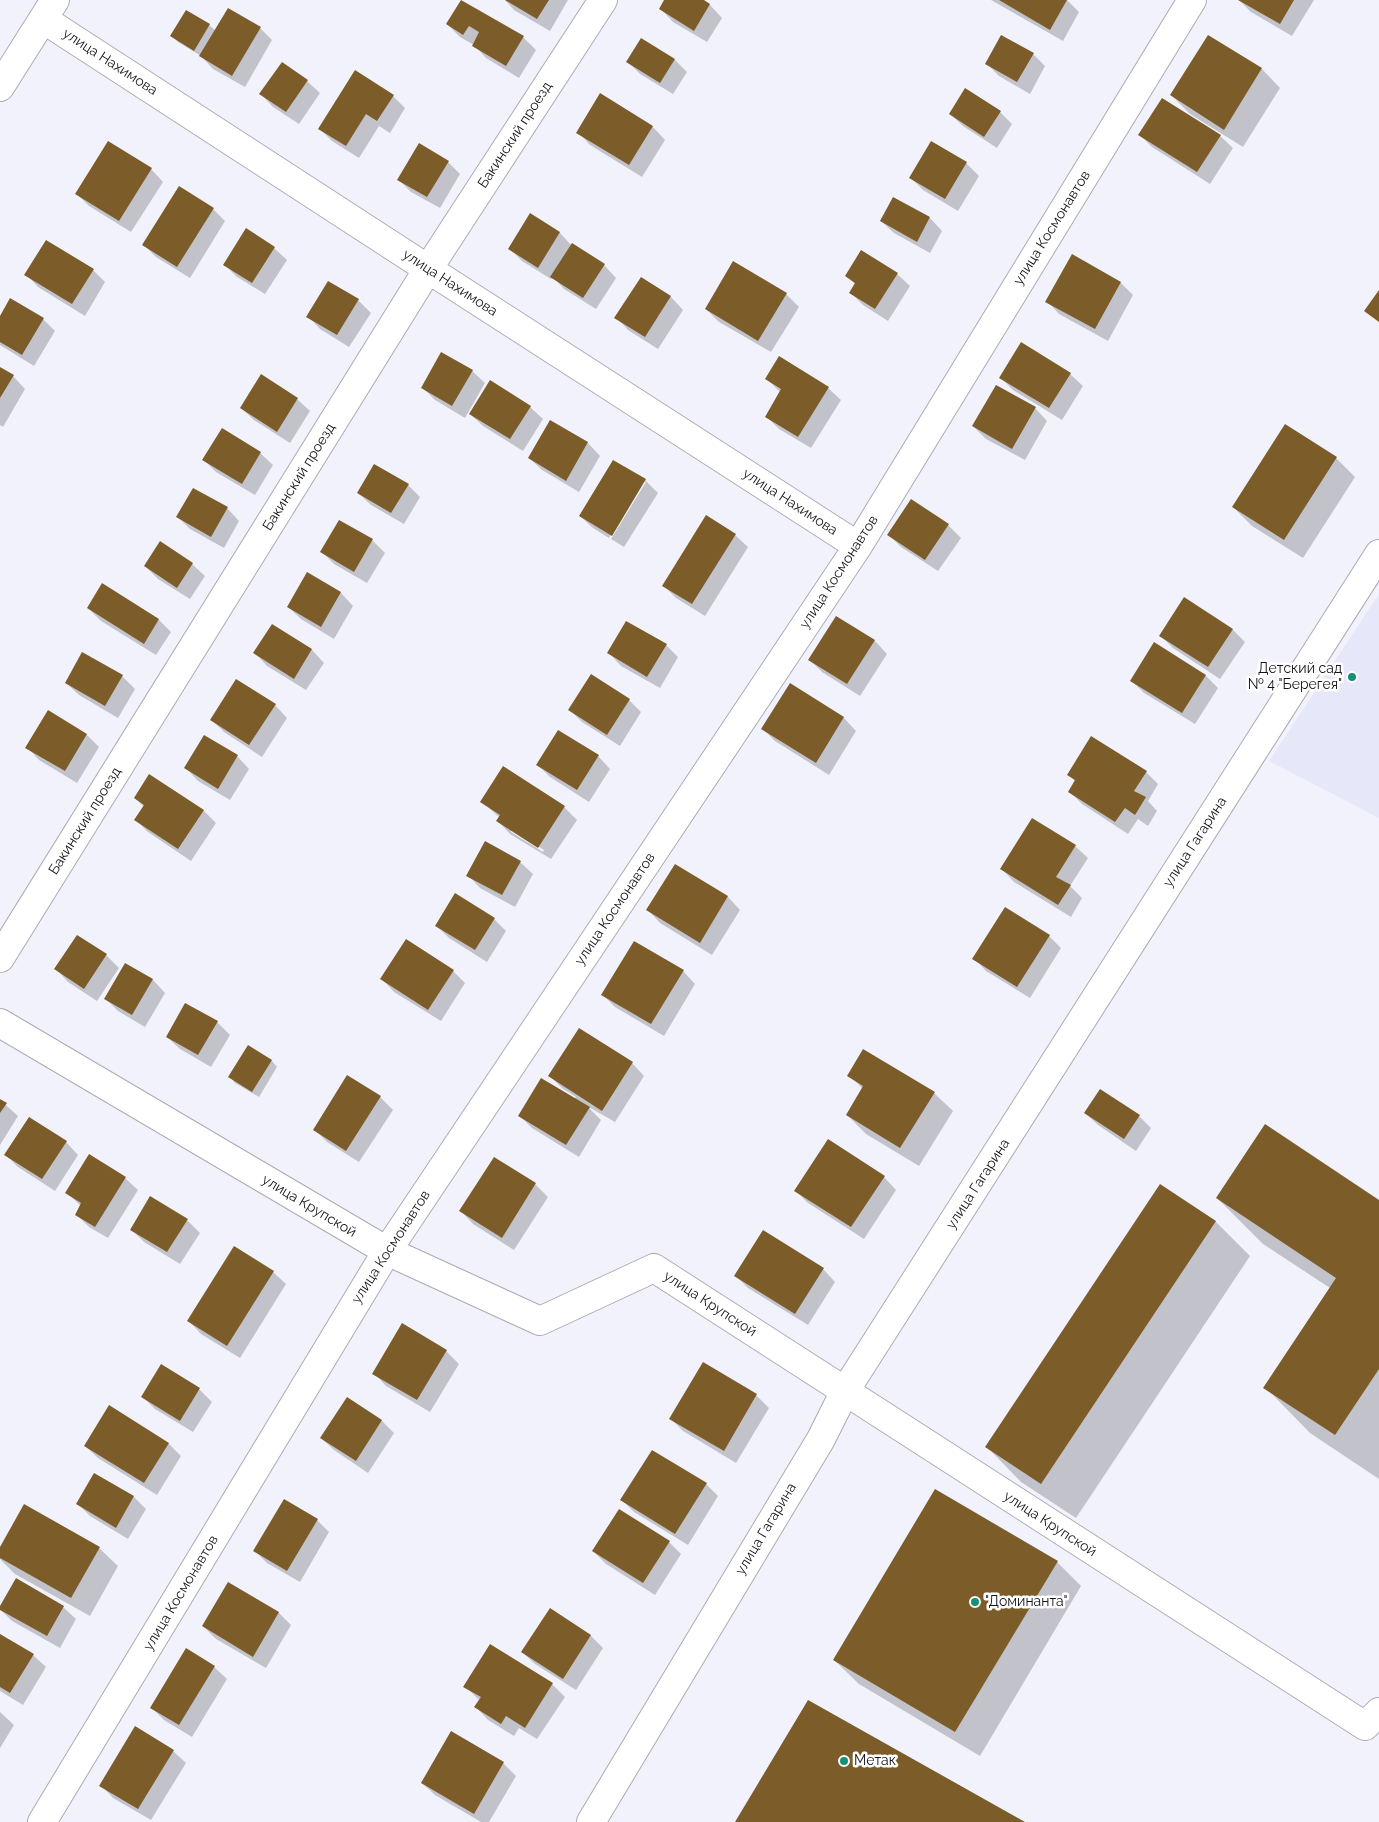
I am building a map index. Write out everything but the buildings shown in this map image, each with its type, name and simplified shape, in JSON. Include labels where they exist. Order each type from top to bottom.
[{"type":"street","name":"Бакинский проезд","points":[[0,958],[428,269],[603,0]]},
{"type":"street","name":"улица Космонавтов","points":[[42,1822],[387,1251],[858,546],[1192,0]]},
{"type":"street","name":"улица Нахимова","points":[[49,9],[428,269],[858,546]]},
{"type":"street","points":[[0,87],[49,9]]},
{"type":"street","name":"улица Гагарина","points":[[591,1822],[821,1439],[845,1391],[1379,554]]},
{"type":"street","name":"улица Крупской","points":[[0,1023],[387,1251],[540,1321],[654,1268],[845,1391],[1372,1719]]},
{"type":"shaded area","name":"Детский сад № 4 \"Берегея\"","points":[[1379,594],[1379,818],[1269,761]]},
{"type":"place","name":"Детский сад № 4 \"Берегея\"","points":[[1352,677]]},
{"type":"place","name":"\"Доминанта\"","points":[[975,1602]]},
{"type":"place","name":"Метак","points":[[844,1761]]}]
